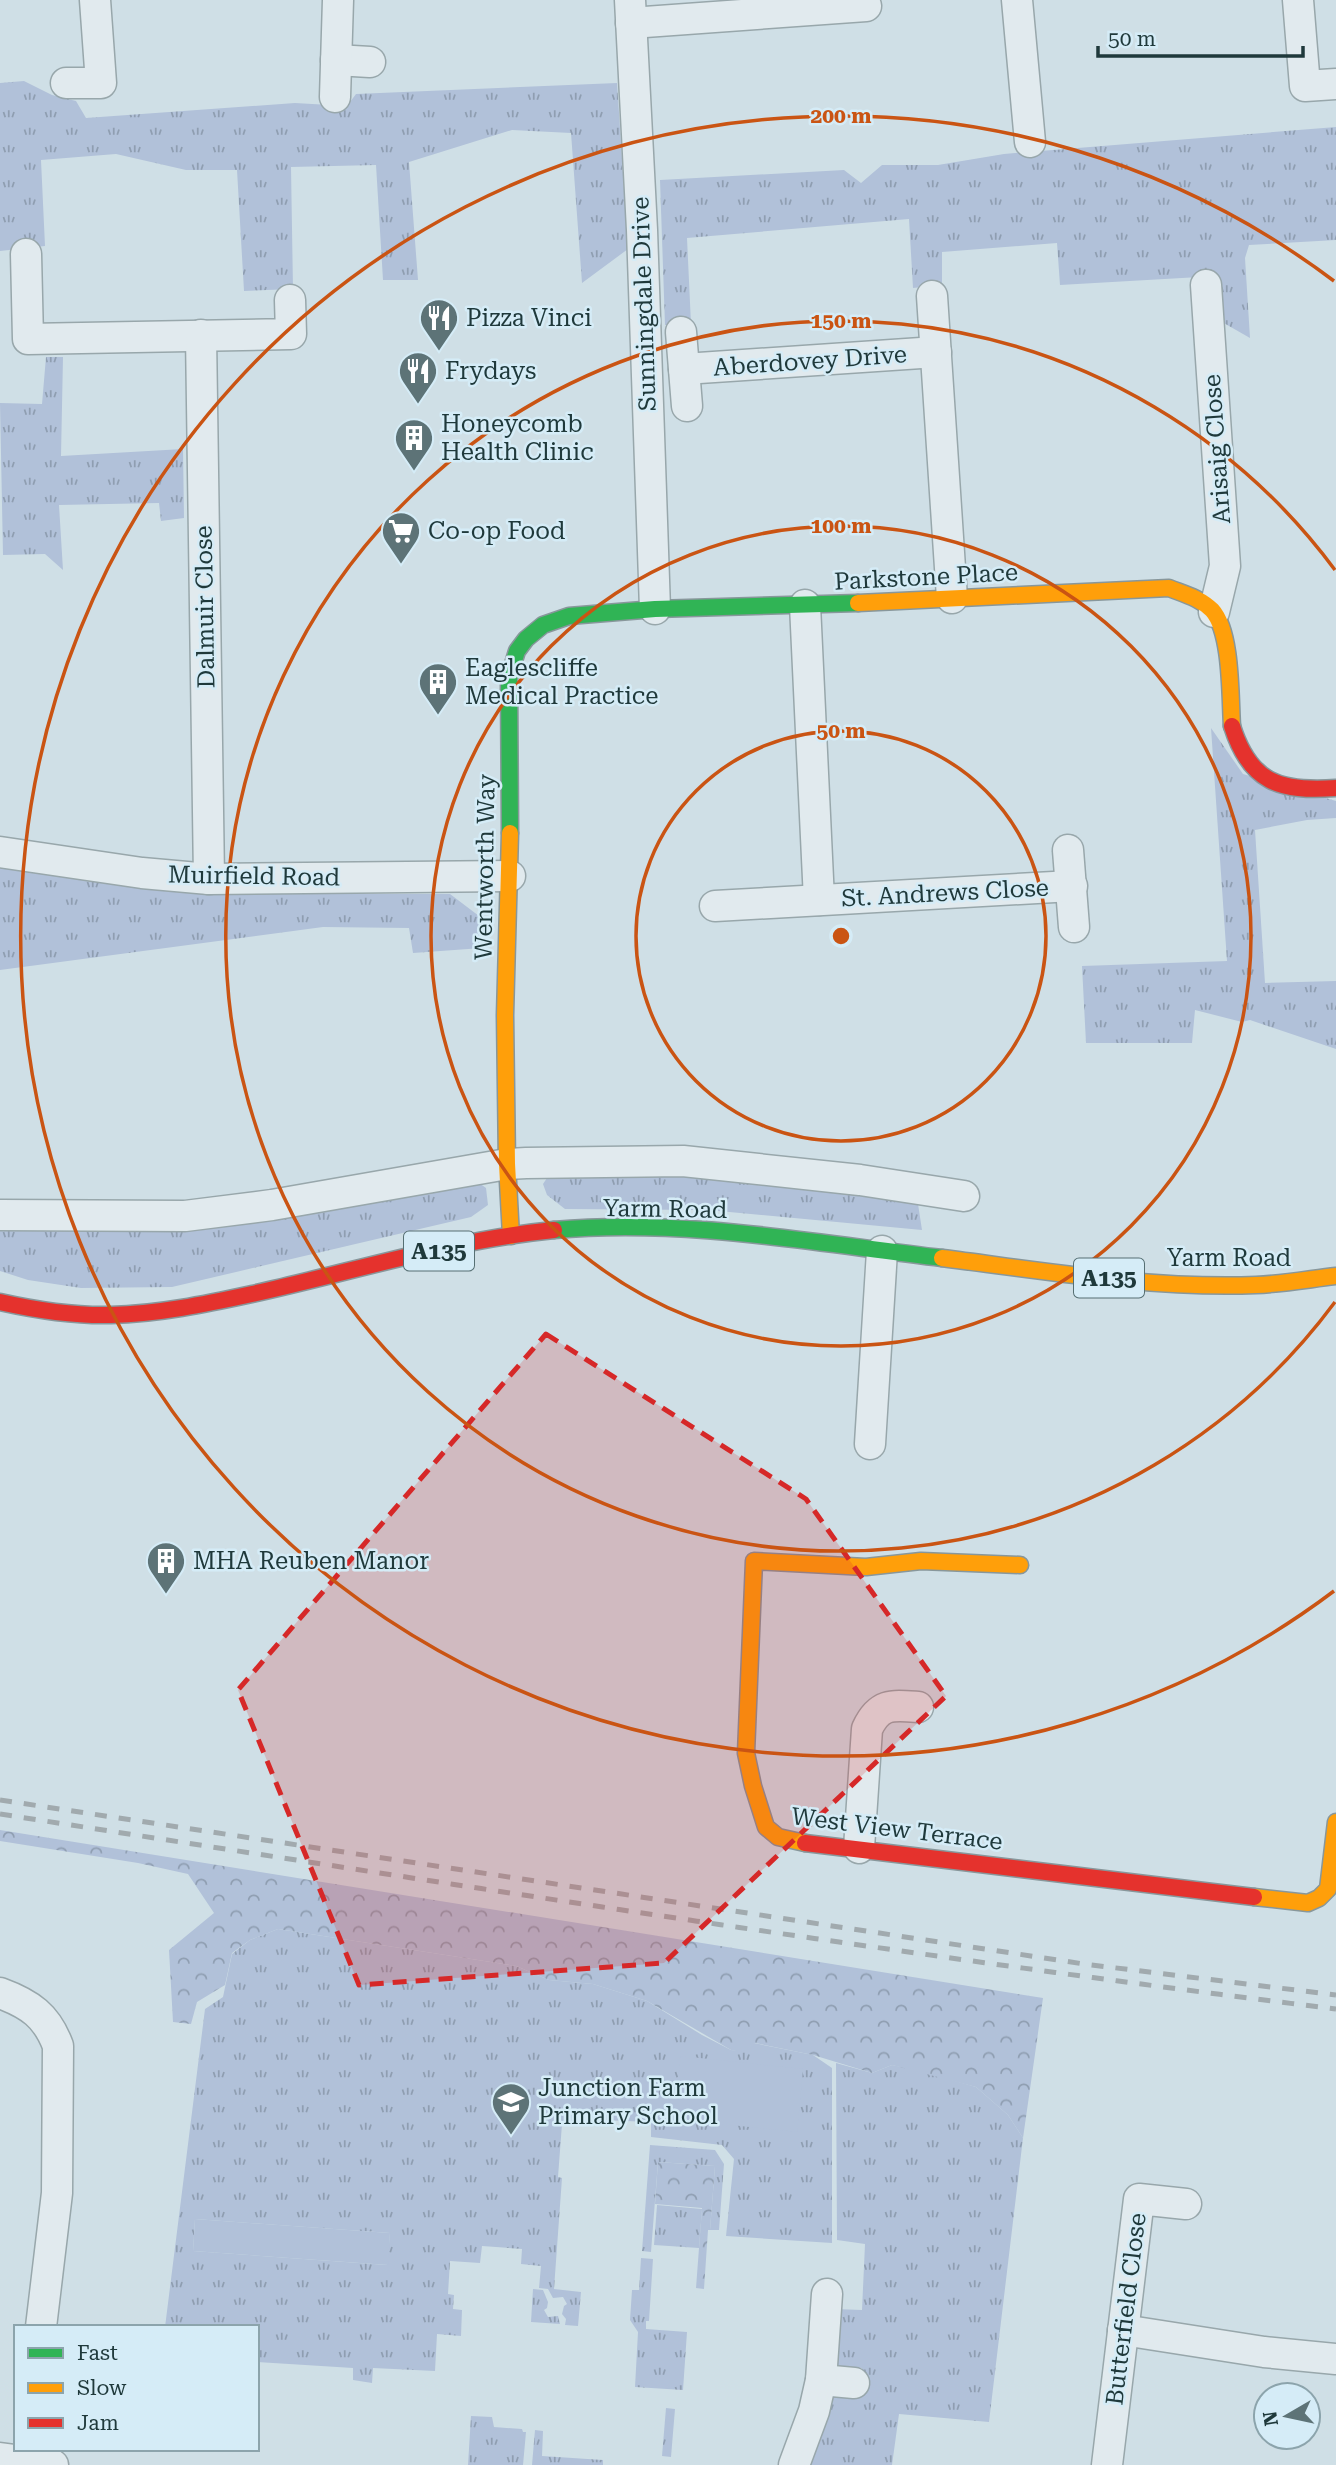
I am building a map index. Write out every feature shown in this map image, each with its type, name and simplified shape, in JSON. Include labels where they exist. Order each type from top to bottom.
[{"type":"street","points":[[66,83],[101,83],[95,0]]},
{"type":"street","points":[[335,97],[338,0]]},
{"type":"street","points":[[1017,0],[1030,142]]},
{"type":"street","points":[[1298,0],[1306,86],[1336,85]]},
{"type":"street","points":[[631,12],[866,6]]},
{"type":"street","name":"Sunningdale Drive","points":[[631,12],[642,230],[655,609]]},
{"type":"street","points":[[336,60],[370,62]]},
{"type":"street","points":[[26,254],[28,339],[291,334],[290,300]]},
{"type":"street","name":"Arisaig Close","points":[[1206,285],[1225,566],[1206,605]]},
{"type":"street","name":"Aberdovey Drive","points":[[932,296],[952,598]]},
{"type":"street","name":"Aberdovey Drive","points":[[681,332],[687,406]]},
{"type":"street","name":"Dalmuir Close","points":[[201,335],[209,879]]},
{"type":"street","name":"Aberdovey Drive","points":[[684,369],[936,352]]},
{"type":"street","name":"Parkstone Place","points":[[655,609],[805,605],[1169,588],[1206,605]]},
{"type":"street","name":"St. Andrews Close","points":[[805,605],[819,900]]},
{"type":"street","points":[[1206,605],[1227,644],[1232,728],[1250,765],[1277,785],[1307,790],[1336,788]]},
{"type":"street","name":"Wentworth Way","points":[[512,1236],[507,1164],[505,1015],[510,877],[509,677],[517,651],[536,630],[560,618],[655,609]]},
{"type":"street","name":"St. Andrews Close","points":[[1069,850],[1074,927]]},
{"type":"street","name":"Muirfield Road","points":[[0,852],[142,873],[209,879],[510,877]]},
{"type":"street","name":"St. Andrews Close","points":[[715,906],[1072,886]]},
{"type":"street","points":[[0,1216],[185,1216],[272,1205],[507,1164],[683,1161],[860,1180],[934,1205],[964,1196]]},
{"type":"street","name":"Yarm Road","points":[[0,1302],[90,1314],[162,1311],[259,1292],[401,1258],[551,1231],[667,1229],[769,1236],[1093,1276],[1195,1284],[1275,1284],[1336,1276]]},
{"type":"street","points":[[870,1444],[882,1251]]},
{"type":"street","name":"West View Terrace","points":[[1020,1565],[920,1561],[866,1567],[754,1560],[746,1740],[748,1767],[762,1820],[772,1833],[783,1839],[1308,1903],[1319,1898],[1328,1889],[1336,1822]]},
{"type":"street","points":[[859,1848],[867,1729],[871,1720],[884,1708],[892,1705],[918,1707]]},
{"type":"street","points":[[0,1993],[25,2002],[51,2027],[58,2046],[57,2193],[41,2325]]},
{"type":"street","name":"Butterfield Close","points":[[1107,2465],[1139,2199],[1186,2204]]},
{"type":"street","points":[[794,2465],[814,2411],[821,2381],[827,2294]]},
{"type":"street","points":[[1123,2330],[1264,2352],[1336,2359]]},
{"type":"street","points":[[821,2381],[854,2383]]},
{"type":"highlighted area","points":[[546,1334],[806,1499],[946,1696],[664,1963],[359,1985],[238,1690]]},
{"type":"green space","points":[[24,81],[52,95],[76,101],[86,118],[295,103],[347,106],[356,94],[617,83],[628,249],[582,283],[571,133],[512,130],[409,162],[418,280],[383,280],[376,165],[291,167],[293,289],[244,291],[237,170],[186,170],[116,154],[41,160],[45,246],[0,251],[0,83]]},
{"type":"green space","points":[[1336,127],[1336,240],[1249,245],[1245,258],[1250,338],[1222,322],[1217,276],[1060,285],[1057,243],[942,252],[942,285],[913,288],[909,219],[687,238],[691,324],[665,325],[660,180],[844,170],[861,183],[882,165],[938,165],[1004,154]]},
{"type":"green space","points":[[46,357],[63,357],[61,456],[183,449],[184,518],[161,521],[159,503],[59,505],[63,570],[45,554],[3,555],[0,403],[42,404]]},
{"type":"green space","points":[[1211,728],[1243,774],[1336,801],[1336,818],[1307,820],[1255,830],[1265,983],[1336,981],[1336,1049],[1250,1020],[1242,1022],[1195,1010],[1192,1043],[1086,1043],[1082,966],[1227,961]]},
{"type":"green space","points":[[0,863],[206,894],[450,894],[479,916],[482,948],[413,953],[409,928],[323,927],[0,970]]},
{"type":"green space","points":[[688,1172],[862,1192],[918,1204],[922,1230],[708,1210],[565,1209],[547,1195],[543,1184],[547,1178],[610,1173]]},
{"type":"green space","points":[[475,1180],[486,1188],[488,1205],[471,1217],[172,1287],[81,1288],[28,1280],[0,1271],[0,1226]]},
{"type":"green space","points":[[0,1830],[1043,1998],[1023,2138],[1008,2115],[976,2087],[892,2065],[872,2073],[813,2055],[755,2043],[741,2052],[731,2050],[647,2001],[593,1984],[549,1980],[516,1966],[278,1929],[250,1940],[232,1953],[225,1985],[197,2002],[191,2024],[173,2022],[169,1950],[214,1913],[188,1874],[138,1863],[0,1841]]},
{"type":"green space","name":"Junction Farm Primary School","points":[[278,1929],[516,1966],[549,1980],[593,1984],[647,2001],[731,2050],[741,2051],[754,2043],[813,2055],[832,2068],[832,2243],[726,2236],[734,2159],[722,2145],[651,2137],[651,2122],[601,2120],[600,2126],[562,2124],[558,2177],[562,2178],[554,2289],[581,2292],[578,2326],[565,2325],[566,2319],[562,2314],[567,2304],[563,2297],[553,2298],[548,2289],[539,2288],[541,2266],[521,2264],[522,2249],[482,2246],[480,2263],[450,2261],[448,2294],[454,2295],[453,2309],[462,2310],[461,2336],[437,2334],[435,2371],[373,2368],[372,2383],[353,2380],[353,2368],[259,2362],[259,2325],[165,2325],[205,2009],[223,1997],[232,1954],[250,1940]],"holes":[[[195,2219],[390,2233],[387,2265],[193,2251]]]},
{"type":"green space","points":[[681,2056],[803,2069],[797,2132],[673,2119]]},
{"type":"green space","points":[[836,2063],[872,2073],[892,2065],[976,2087],[1008,2115],[1023,2138],[989,2422],[899,2414],[892,2465],[803,2465],[830,2395],[859,2396],[862,2368],[832,2366],[835,2309],[862,2310],[865,2244],[837,2240]]},
{"type":"green space","points":[[650,2145],[715,2150],[724,2164],[719,2230],[710,2230],[715,2166],[658,2162],[651,2252],[642,2251]]},
{"type":"green space","points":[[658,2162],[715,2166],[704,2289],[696,2288],[702,2208],[655,2204]]},
{"type":"green space","points":[[657,2205],[702,2209],[699,2248],[654,2245]]},
{"type":"green space","points":[[195,2219],[390,2233],[388,2265],[193,2251]]},
{"type":"green space","points":[[641,2258],[653,2259],[649,2321],[646,2321],[646,2329],[687,2332],[683,2390],[635,2387],[638,2332],[630,2320],[632,2290],[639,2290]]},
{"type":"green space","points":[[533,2289],[543,2290],[548,2302],[544,2310],[548,2317],[558,2316],[560,2324],[531,2322]]},
{"type":"green space","points":[[666,2408],[675,2409],[671,2457],[662,2456]]},
{"type":"green space","points":[[471,2416],[492,2417],[494,2427],[522,2429],[526,2432],[523,2465],[468,2465]]},
{"type":"green space","points":[[535,2430],[543,2431],[542,2456],[603,2460],[603,2465],[532,2465]]},
{"type":"railway","points":[[0,1800],[1084,1964],[1336,1995]]},
{"type":"railway","points":[[0,1814],[834,1941],[1336,2009]]},
{"type":"traffic: fast","points":[[510,833],[509,677],[517,651],[526,639],[543,625],[569,616],[655,609],[858,603]]},
{"type":"traffic: fast","points":[[554,1230],[602,1227],[700,1230],[797,1239],[942,1258]]},
{"type":"traffic: slow","points":[[858,603],[1169,588],[1202,602],[1219,620],[1229,665],[1232,726]]},
{"type":"traffic: slow","points":[[510,833],[505,1015],[511,1236]]},
{"type":"traffic: slow","points":[[942,1258],[1098,1278],[1217,1286],[1286,1283],[1336,1276]]},
{"type":"traffic: slow","points":[[805,1843],[778,1837],[766,1827],[746,1753],[754,1561],[866,1567],[921,1561],[1020,1565]]},
{"type":"traffic: slow","points":[[1254,1897],[1308,1903],[1319,1898],[1328,1889],[1336,1822]]},
{"type":"traffic: jam","points":[[1232,726],[1248,760],[1258,772],[1270,780],[1299,788],[1336,788]]},
{"type":"traffic: jam","points":[[0,1302],[83,1315],[164,1311],[252,1294],[478,1241],[554,1230]]},
{"type":"traffic: jam","points":[[805,1843],[1254,1897]]},
{"type":"place","name":"Pizza Vinci","points":[[439,352]]},
{"type":"place","name":"Frydays","points":[[418,405]]},
{"type":"place","name":"Honeycomb Health Clinic","points":[[414,472]]},
{"type":"place","name":"Co-op Food","points":[[401,565]]},
{"type":"place","name":"Eaglescliffe Medical Practice","points":[[438,716]]},
{"type":"place","name":"MHA Reuben Manor","points":[[166,1595]]},
{"type":"place","name":"Junction Farm Primary School","points":[[511,2136]]}]
